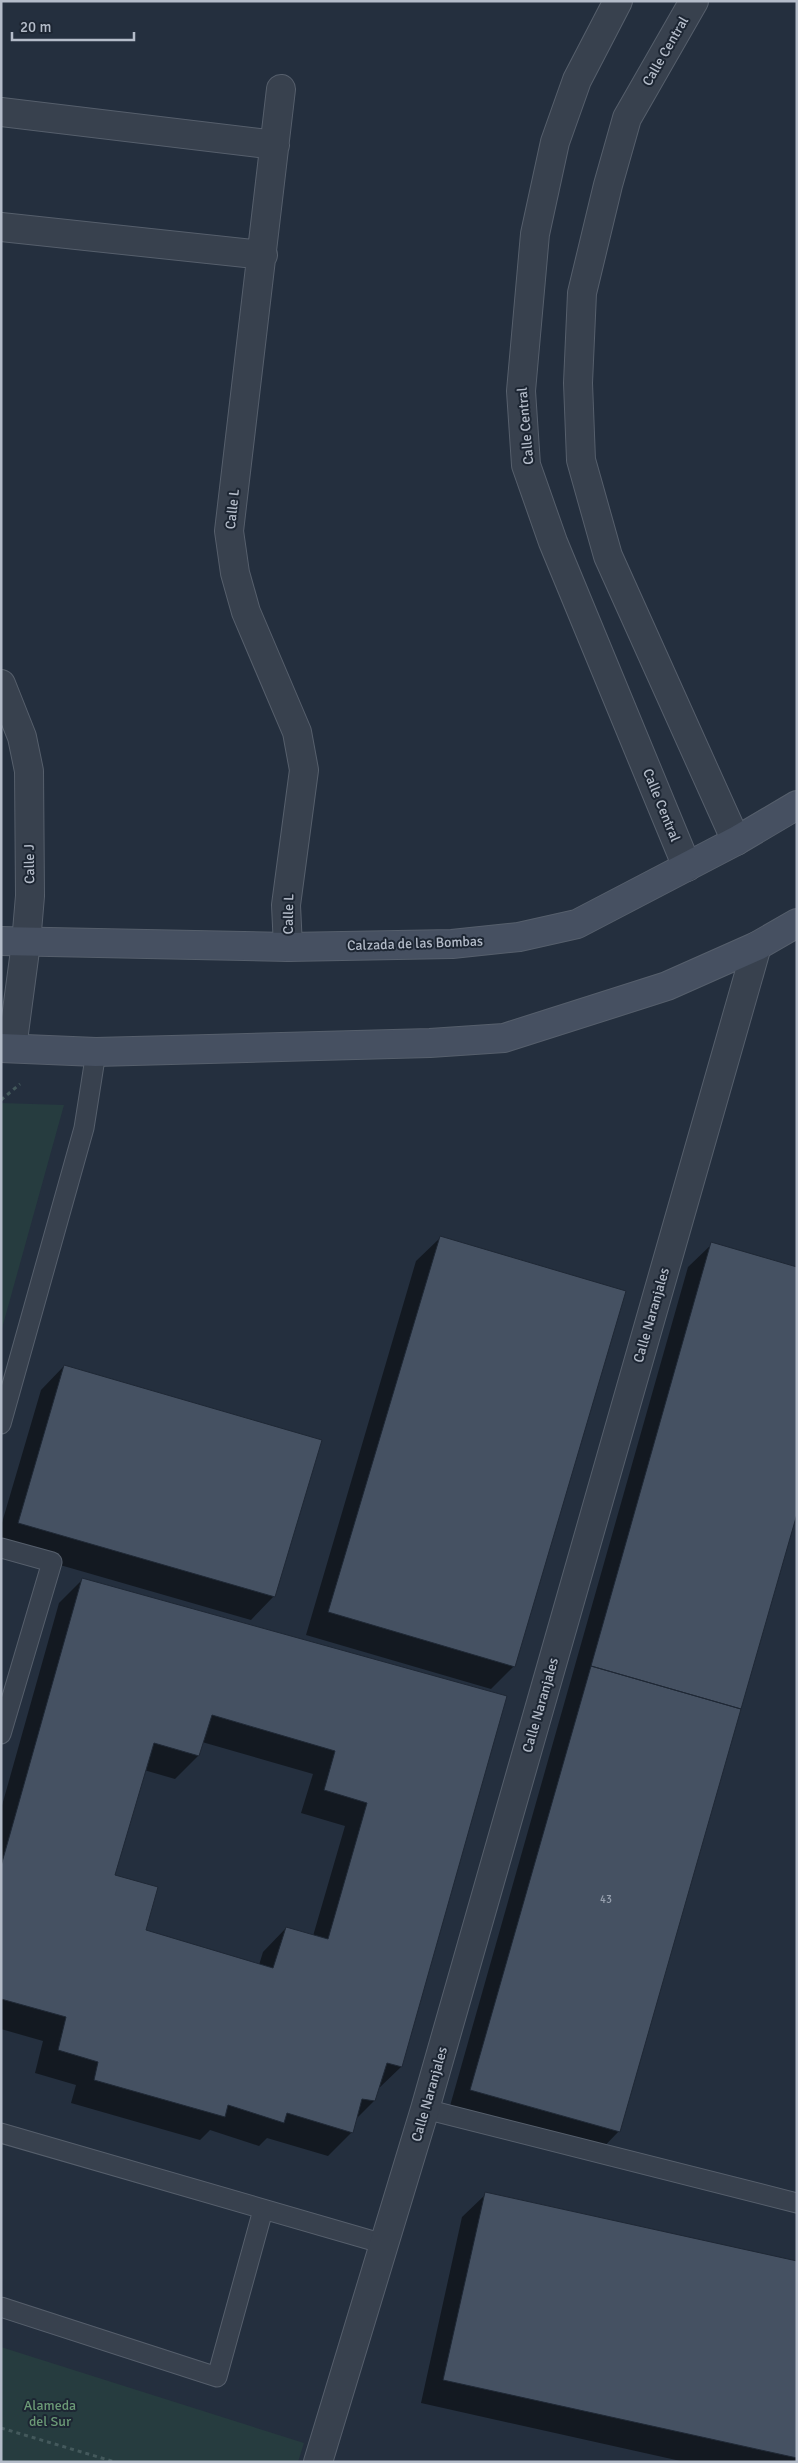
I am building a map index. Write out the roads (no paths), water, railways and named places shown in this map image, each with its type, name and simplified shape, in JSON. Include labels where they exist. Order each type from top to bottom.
[{"type":"main road","name":"Calzada de las Bombas","points":[[14,942],[288,947],[452,944],[519,936],[577,924],[736,841],[797,805]]},
{"type":"main road","points":[[7,1048],[96,1052],[430,1043],[504,1038],[667,986],[757,946],[797,923]]},
{"type":"street","name":"Calle Central","points":[[618,1],[577,80],[555,142],[536,234],[521,392],[526,465],[553,542],[687,867]]},
{"type":"street","name":"Calle Central","points":[[694,1],[627,118],[608,185],[582,292],[578,383],[580,460],[608,556],[736,841]]},
{"type":"street","name":"Calle L","points":[[280,89],[229,531],[235,573],[246,612],[297,732],[304,770],[286,905],[288,947]]},
{"type":"street","points":[[1,112],[275,145]]},
{"type":"street","points":[[1,227],[262,254]]},
{"type":"street","name":"Calle J","points":[[1,684],[22,737],[29,771],[30,896],[14,942],[7,1048]]},
{"type":"street","name":"Calle Naranjales","points":[[318,2462],[425,2109],[757,946]]},
{"type":"lane","points":[[1,1424],[86,1120],[96,1052]]},
{"type":"lane","points":[[1,1548],[52,1562],[1,1734]]},
{"type":"lane","points":[[425,2109],[797,2203]]},
{"type":"lane","points":[[1,2133],[384,2244]]},
{"type":"lane","points":[[1,2307],[217,2376],[263,2210]]},
{"type":"park label","name":"Alameda del Sur","points":[[50,2414]]}]
